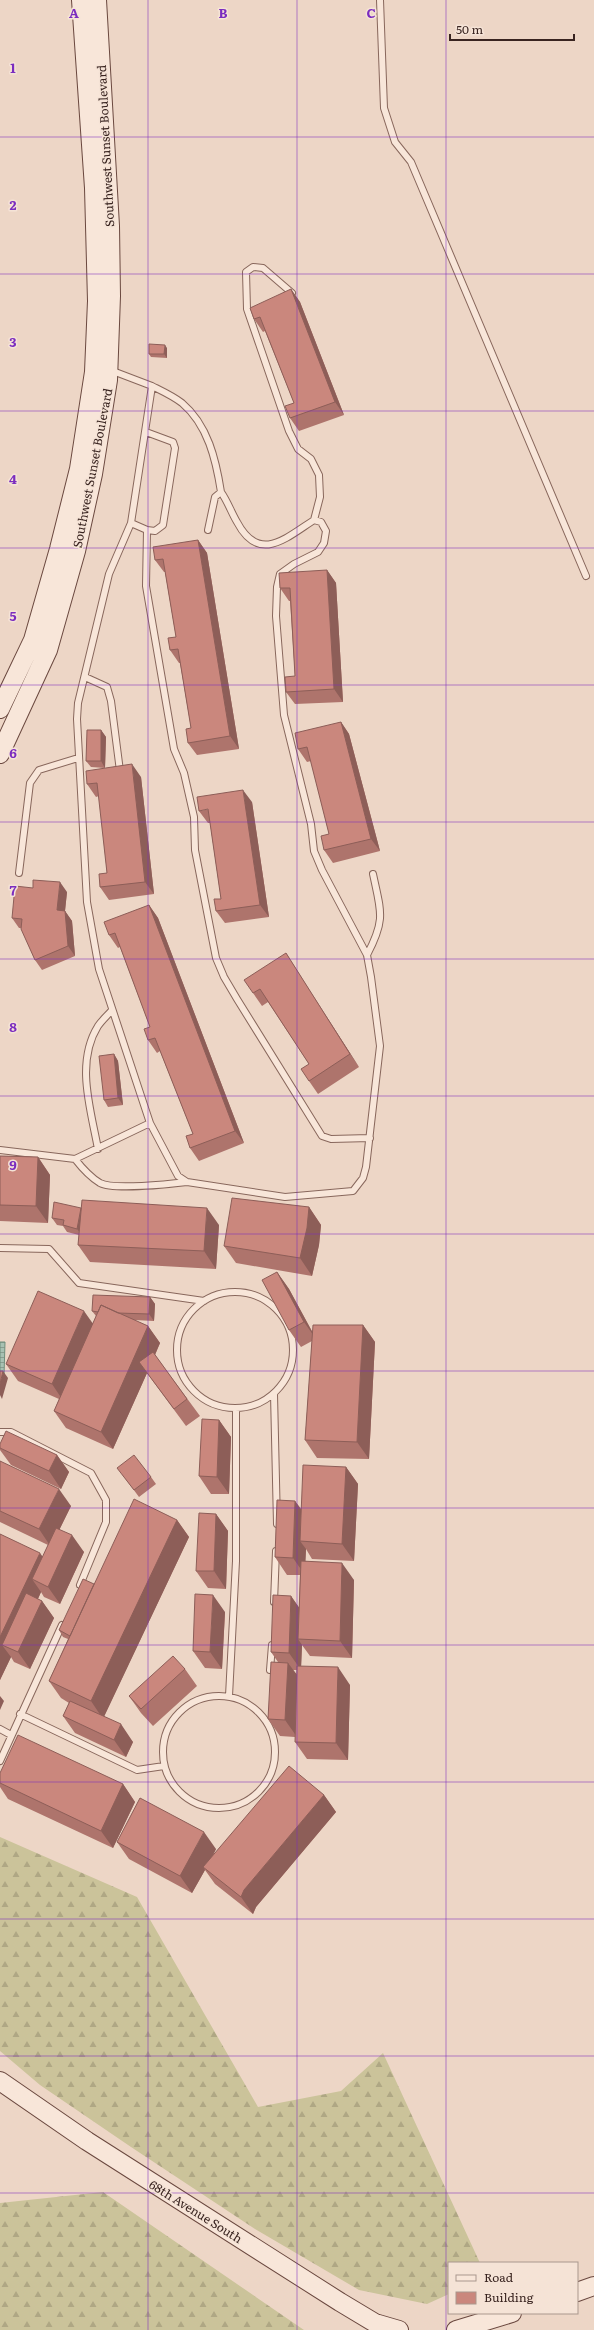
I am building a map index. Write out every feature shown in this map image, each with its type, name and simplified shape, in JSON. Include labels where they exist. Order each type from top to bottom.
[{"type":"main road","name":"Southwest Sunset Boulevard","points":[[0,710],[33,640],[59,549],[79,469],[94,372],[97,301],[94,188],[81,0]]},
{"type":"main road","name":"Southwest Sunset Boulevard","points":[[0,754],[48,650],[76,552],[93,474],[108,369],[111,296],[110,226],[97,0]]},
{"type":"main road","name":"68th Avenue South","points":[[0,2081],[87,2141],[340,2302],[375,2323],[399,2330]]},
{"type":"main road","points":[[578,2292],[594,2286]]},
{"type":"main road","points":[[456,2330],[509,2314]]},
{"type":"lane","points":[[380,0],[384,108],[396,142],[411,162],[586,576]]},
{"type":"lane","points":[[108,369],[152,386],[182,404],[198,422],[210,443],[216,463],[221,492],[247,538],[257,545],[270,545],[290,537],[314,520],[320,497],[319,475],[311,459],[298,448],[289,431],[247,309],[246,272],[253,267],[263,268],[292,293]]},
{"type":"lane","points":[[152,386],[131,523],[109,574],[85,677],[77,719],[78,758],[87,902],[98,969],[150,1123],[178,1176],[186,1182]]},
{"type":"lane","points":[[131,523],[147,530],[154,530],[163,525],[175,448],[173,442],[146,432]]},
{"type":"lane","points":[[208,530],[215,497],[221,492]]},
{"type":"lane","points":[[75,1159],[86,1172],[101,1183],[146,1186],[186,1182],[286,1197],[353,1191],[363,1178],[370,1138],[380,1046],[366,954],[322,870],[314,851],[311,824],[284,715],[276,616],[277,587],[280,574],[294,564],[318,552],[324,543],[326,531],[321,522],[314,520]]},
{"type":"lane","points":[[147,530],[145,570],[146,586],[174,750],[184,773],[194,817],[194,850],[216,958],[224,977],[237,999],[322,1136],[331,1139],[370,1138]]},
{"type":"lane","points":[[85,677],[107,687],[111,701],[120,771]]},
{"type":"lane","points":[[19,873],[30,783],[39,770],[78,758]]},
{"type":"lane","points":[[366,954],[378,934],[382,913],[373,874]]},
{"type":"lane","points":[[98,1149],[86,1079],[86,1063],[98,1027],[112,1010]]},
{"type":"lane","points":[[0,1150],[75,1159],[150,1123]]},
{"type":"lane","points":[[0,1248],[49,1250],[79,1283],[204,1301]]},
{"type":"lane","points":[[229,1292],[248,1293],[264,1300],[278,1312],[288,1327],[293,1344],[292,1363],[285,1380],[274,1394],[250,1407],[236,1408],[217,1406],[201,1397],[187,1384],[179,1367],[177,1348],[180,1330],[190,1314],[204,1301],[229,1292]]},
{"type":"lane","points":[[274,1394],[277,1532]]},
{"type":"lane","points":[[229,1696],[236,1561],[236,1408]]},
{"type":"lane","points":[[0,1432],[11,1432],[90,1473],[106,1500],[106,1522],[79,1589]]},
{"type":"lane","points":[[273,1612],[276,1540]]},
{"type":"lane","points":[[0,1762],[20,1714],[66,1616]]},
{"type":"lane","points":[[270,1676],[272,1636]]},
{"type":"lane","points":[[229,1696],[244,1701],[258,1711],[268,1724],[274,1741],[273,1765],[269,1777],[259,1792],[244,1803],[220,1808],[208,1807],[190,1801],[174,1786],[164,1766],[163,1747],[167,1729],[178,1713],[192,1702],[204,1698],[229,1696]]},
{"type":"lane","points":[[20,1714],[137,1770],[164,1766]]},
{"type":"lane","points":[[268,1716],[268,1724]]},
{"type":"lane","points":[[0,1729],[11,1735]]},
{"type":"green space","points":[[0,1837],[137,1897],[258,2107],[341,2091],[383,2053],[480,2262],[448,2262],[448,2294],[427,2304],[359,2290],[255,2229],[131,2147],[40,2085],[0,2051]]},
{"type":"green space","points":[[103,2192],[304,2330],[0,2330],[0,2203]]},
{"type":"shaded area","points":[[0,1342],[5,1342],[4,1376],[0,1376]]},
{"type":"building","points":[[291,289],[335,402],[290,418],[285,406],[294,403],[260,317],[254,319],[250,308]]},
{"type":"building","points":[[149,344],[165,345],[164,354],[149,354]]},
{"type":"building","points":[[198,540],[230,736],[188,743],[186,729],[191,728],[178,649],[170,650],[168,638],[176,637],[163,559],[155,560],[153,547]]},
{"type":"building","points":[[327,570],[334,689],[286,692],[285,677],[295,676],[290,588],[280,588],[279,573]]},
{"type":"building","points":[[341,722],[371,839],[324,850],[321,836],[329,834],[307,747],[298,749],[295,733]]},
{"type":"building","points":[[87,730],[101,730],[101,761],[86,761]]},
{"type":"building","points":[[132,764],[145,882],[100,887],[99,874],[107,873],[97,783],[87,784],[86,771]]},
{"type":"building","points":[[243,790],[260,905],[216,911],[214,899],[221,899],[208,809],[199,811],[197,797]]},
{"type":"building","points":[[33,880],[60,882],[57,910],[65,911],[68,946],[35,960],[21,929],[22,919],[12,918],[15,886],[33,888]]},
{"type":"building","points":[[149,905],[235,1131],[190,1148],[186,1136],[193,1134],[155,1038],[148,1040],[144,1029],[150,1027],[115,933],[109,935],[104,922]]},
{"type":"building","points":[[286,953],[350,1054],[309,1081],[301,1069],[309,1064],[260,989],[253,993],[244,980]]},
{"type":"building","points":[[114,1054],[118,1098],[104,1100],[99,1056]]},
{"type":"building","points":[[0,1156],[38,1157],[36,1206],[0,1205]]},
{"type":"building","points":[[232,1198],[309,1207],[307,1228],[300,1258],[224,1246]]},
{"type":"building","points":[[82,1200],[207,1208],[204,1251],[78,1245]]},
{"type":"building","points":[[54,1202],[81,1208],[77,1229],[63,1225],[64,1220],[52,1218]]},
{"type":"building","points":[[277,1272],[304,1322],[289,1330],[262,1280]]},
{"type":"building","points":[[38,1291],[84,1311],[52,1384],[6,1364]]},
{"type":"building","points":[[93,1295],[150,1297],[149,1314],[118,1313],[101,1305],[98,1312],[92,1311]]},
{"type":"building","points":[[101,1305],[148,1326],[101,1432],[54,1411]]},
{"type":"building","points":[[313,1325],[363,1325],[357,1442],[305,1440]]},
{"type":"building","points":[[153,1352],[187,1399],[174,1409],[139,1362]]},
{"type":"building","points":[[0,1371],[3,1371],[0,1384]]},
{"type":"building","points":[[202,1419],[219,1420],[217,1477],[199,1476]]},
{"type":"building","points":[[6,1431],[57,1455],[49,1471],[0,1448],[0,1444]]},
{"type":"building","points":[[134,1455],[151,1477],[134,1490],[117,1468]]},
{"type":"building","points":[[0,1461],[59,1489],[39,1529],[0,1511]]},
{"type":"building","points":[[303,1465],[346,1467],[342,1544],[300,1541]]},
{"type":"building","points":[[134,1499],[177,1520],[91,1701],[49,1681]]},
{"type":"building","points":[[277,1500],[295,1501],[293,1558],[275,1557]]},
{"type":"building","points":[[199,1513],[216,1514],[214,1571],[196,1571]]},
{"type":"building","points":[[56,1528],[72,1535],[48,1587],[32,1579]]},
{"type":"building","points":[[0,1534],[40,1553],[0,1637]]},
{"type":"building","points":[[301,1561],[342,1563],[340,1641],[298,1639]]},
{"type":"building","points":[[83,1579],[94,1584],[70,1636],[59,1630]]},
{"type":"building","points":[[26,1593],[42,1601],[18,1652],[2,1645]]},
{"type":"building","points":[[195,1594],[213,1595],[210,1652],[193,1651]]},
{"type":"building","points":[[273,1595],[291,1596],[289,1653],[271,1652]]},
{"type":"building","points":[[173,1656],[185,1669],[141,1709],[129,1696]]},
{"type":"building","points":[[271,1662],[288,1663],[285,1720],[268,1719]]},
{"type":"building","points":[[297,1666],[338,1667],[336,1743],[295,1742]]},
{"type":"building","points":[[70,1701],[121,1724],[114,1740],[63,1716]]},
{"type":"building","points":[[18,1735],[123,1784],[101,1831],[0,1783],[0,1773]]},
{"type":"building","points":[[289,1766],[324,1795],[244,1890],[241,1897],[203,1867]]},
{"type":"building","points":[[140,1798],[204,1832],[180,1876],[117,1842]]}]
